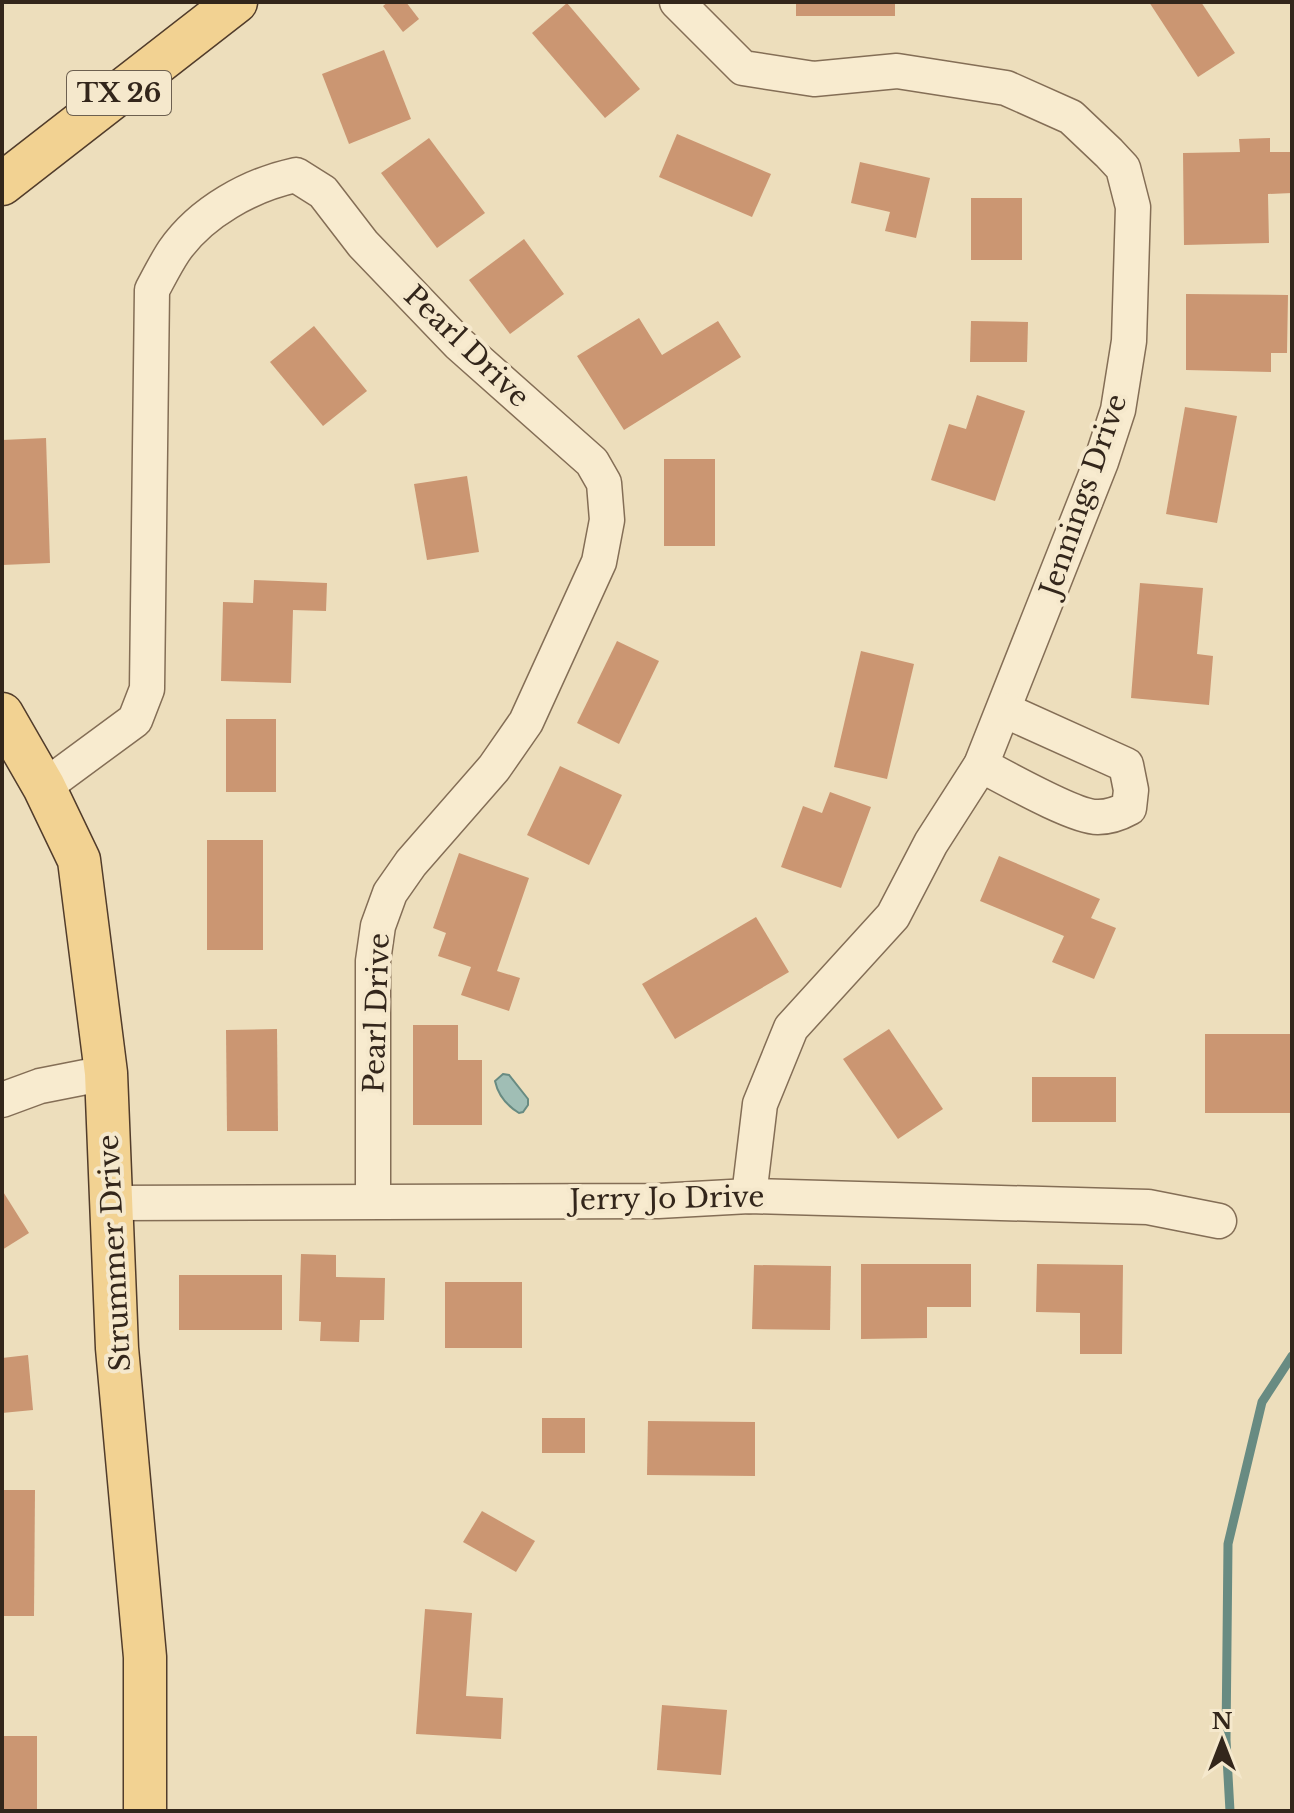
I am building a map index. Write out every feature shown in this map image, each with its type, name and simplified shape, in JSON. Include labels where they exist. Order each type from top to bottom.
[{"type":"main road","name":"TX 26","points":[[2,184],[212,10]]},
{"type":"main road","name":"Strummer Drive","points":[[2,714],[44,787],[79,860],[106,1073],[117,1348],[145,1657],[145,1811]]},
{"type":"street","name":"Jennings Drive","points":[[677,2],[743,68],[814,79],[897,71],[1006,88],[1071,117],[1123,168],[1133,207],[1129,341],[1118,410],[1101,462],[981,765],[931,843],[893,916],[791,1028],[760,1104],[749,1196]]},
{"type":"street","name":"Pearl Drive","points":[[44,787],[135,720],[147,689],[152,290],[175,250],[200,222],[242,194],[270,180],[296,175],[323,192],[363,244],[459,344],[592,462],[604,483],[607,520],[599,562],[526,722],[494,768],[411,863],[390,893],[378,926],[373,961],[373,1201]]},
{"type":"street","points":[[981,765],[1055,803],[1096,818],[1121,813],[1129,808],[1131,790],[1126,765],[1004,710]]},
{"type":"street","points":[[2,1100],[40,1086],[106,1073]]},
{"type":"street","name":"Jerry Jo Drive","points":[[113,1203],[658,1201],[749,1196],[1148,1207],[1219,1221]]},
{"type":"water","points":[[503,1074],[509,1075],[528,1099],[523,1112],[514,1110],[500,1095],[495,1081]]},
{"type":"building","points":[[388,2],[406,2],[419,19],[403,32],[383,6]]},
{"type":"building","points":[[796,2],[895,2],[895,16],[796,16]]},
{"type":"building","points":[[1149,2],[1201,2],[1235,53],[1198,77]]},
{"type":"building","points":[[567,3],[640,89],[605,118],[532,33]]},
{"type":"building","points":[[384,50],[411,119],[349,144],[322,74]]},
{"type":"building","points":[[677,134],[771,174],[752,217],[659,177]]},
{"type":"building","points":[[429,138],[485,213],[437,248],[381,173]]},
{"type":"building","points":[[1270,138],[1270,152],[1291,152],[1292,193],[1268,194],[1269,243],[1184,245],[1183,153],[1240,152],[1239,139]]},
{"type":"building","points":[[860,162],[930,178],[916,238],[885,231],[890,212],[851,203]]},
{"type":"building","points":[[971,198],[1022,198],[1022,260],[971,260]]},
{"type":"building","points":[[524,239],[564,294],[510,334],[469,280]]},
{"type":"building","points":[[1186,294],[1288,295],[1287,353],[1271,353],[1271,372],[1186,370]]},
{"type":"building","points":[[639,318],[662,355],[718,321],[741,357],[624,430],[577,356]]},
{"type":"building","points":[[971,321],[1028,322],[1027,362],[970,362]]},
{"type":"building","points":[[314,326],[367,391],[323,426],[270,362]]},
{"type":"building","points":[[977,395],[1025,411],[995,501],[931,480],[949,424],[966,429]]},
{"type":"building","points":[[1185,407],[1237,416],[1217,523],[1166,514]]},
{"type":"building","points":[[46,438],[50,563],[2,565],[2,440]]},
{"type":"building","points":[[664,459],[715,459],[715,546],[664,546]]},
{"type":"building","points":[[467,476],[479,552],[427,560],[414,484]]},
{"type":"building","points":[[254,580],[327,583],[326,611],[293,610],[291,683],[221,681],[223,602],[253,603]]},
{"type":"building","points":[[1140,583],[1203,588],[1197,654],[1213,656],[1209,705],[1131,698]]},
{"type":"building","points":[[617,641],[659,661],[619,744],[577,723]]},
{"type":"building","points":[[861,651],[914,664],[887,779],[834,767]]},
{"type":"building","points":[[226,719],[276,719],[276,792],[226,792]]},
{"type":"building","points":[[560,766],[622,795],[589,865],[527,835]]},
{"type":"building","points":[[830,792],[871,807],[841,888],[781,867],[803,806],[822,813]]},
{"type":"building","points":[[207,840],[263,840],[263,950],[207,950]]},
{"type":"building","points":[[459,853],[529,878],[497,971],[520,978],[509,1011],[461,995],[471,967],[438,956],[446,933],[433,928]]},
{"type":"building","points":[[999,856],[1100,899],[1091,918],[1116,928],[1094,979],[1052,962],[1064,936],[980,901]]},
{"type":"building","points":[[756,917],[789,972],[675,1039],[642,984]]},
{"type":"building","points":[[413,1025],[458,1025],[458,1060],[482,1060],[482,1125],[413,1125]]},
{"type":"building","points":[[277,1029],[278,1131],[227,1131],[226,1030]]},
{"type":"building","points":[[889,1029],[943,1109],[898,1139],[843,1059]]},
{"type":"building","points":[[1205,1034],[1292,1034],[1292,1113],[1205,1113]]},
{"type":"building","points":[[1032,1077],[1116,1077],[1116,1122],[1032,1122]]},
{"type":"building","points":[[2,1190],[29,1233],[2,1250]]},
{"type":"building","points":[[301,1254],[336,1255],[336,1277],[385,1278],[384,1320],[360,1320],[359,1342],[320,1341],[321,1322],[299,1321]]},
{"type":"building","points":[[861,1264],[971,1264],[971,1307],[927,1307],[927,1338],[861,1339]]},
{"type":"building","points":[[1037,1264],[1123,1265],[1122,1354],[1080,1354],[1080,1313],[1036,1312]]},
{"type":"building","points":[[754,1265],[831,1266],[830,1330],[752,1329]]},
{"type":"building","points":[[179,1275],[282,1275],[282,1330],[179,1330]]},
{"type":"building","points":[[445,1282],[522,1282],[522,1348],[445,1348]]},
{"type":"building","points":[[28,1355],[33,1410],[2,1413],[2,1358]]},
{"type":"building","points":[[542,1418],[585,1418],[585,1453],[542,1453]]},
{"type":"building","points":[[648,1421],[755,1422],[755,1476],[647,1475]]},
{"type":"building","points":[[2,1490],[35,1490],[34,1616],[2,1616]]},
{"type":"building","points":[[482,1511],[535,1541],[516,1572],[463,1542]]},
{"type":"building","points":[[425,1609],[472,1613],[466,1696],[503,1698],[501,1739],[416,1734]]},
{"type":"building","points":[[662,1705],[727,1710],[721,1775],[657,1770]]},
{"type":"building","points":[[2,1736],[37,1736],[37,1811],[2,1811]]},
{"type":"waterway","points":[[1230,1811],[1226,1740],[1228,1544],[1262,1402],[1292,1356]]}]
